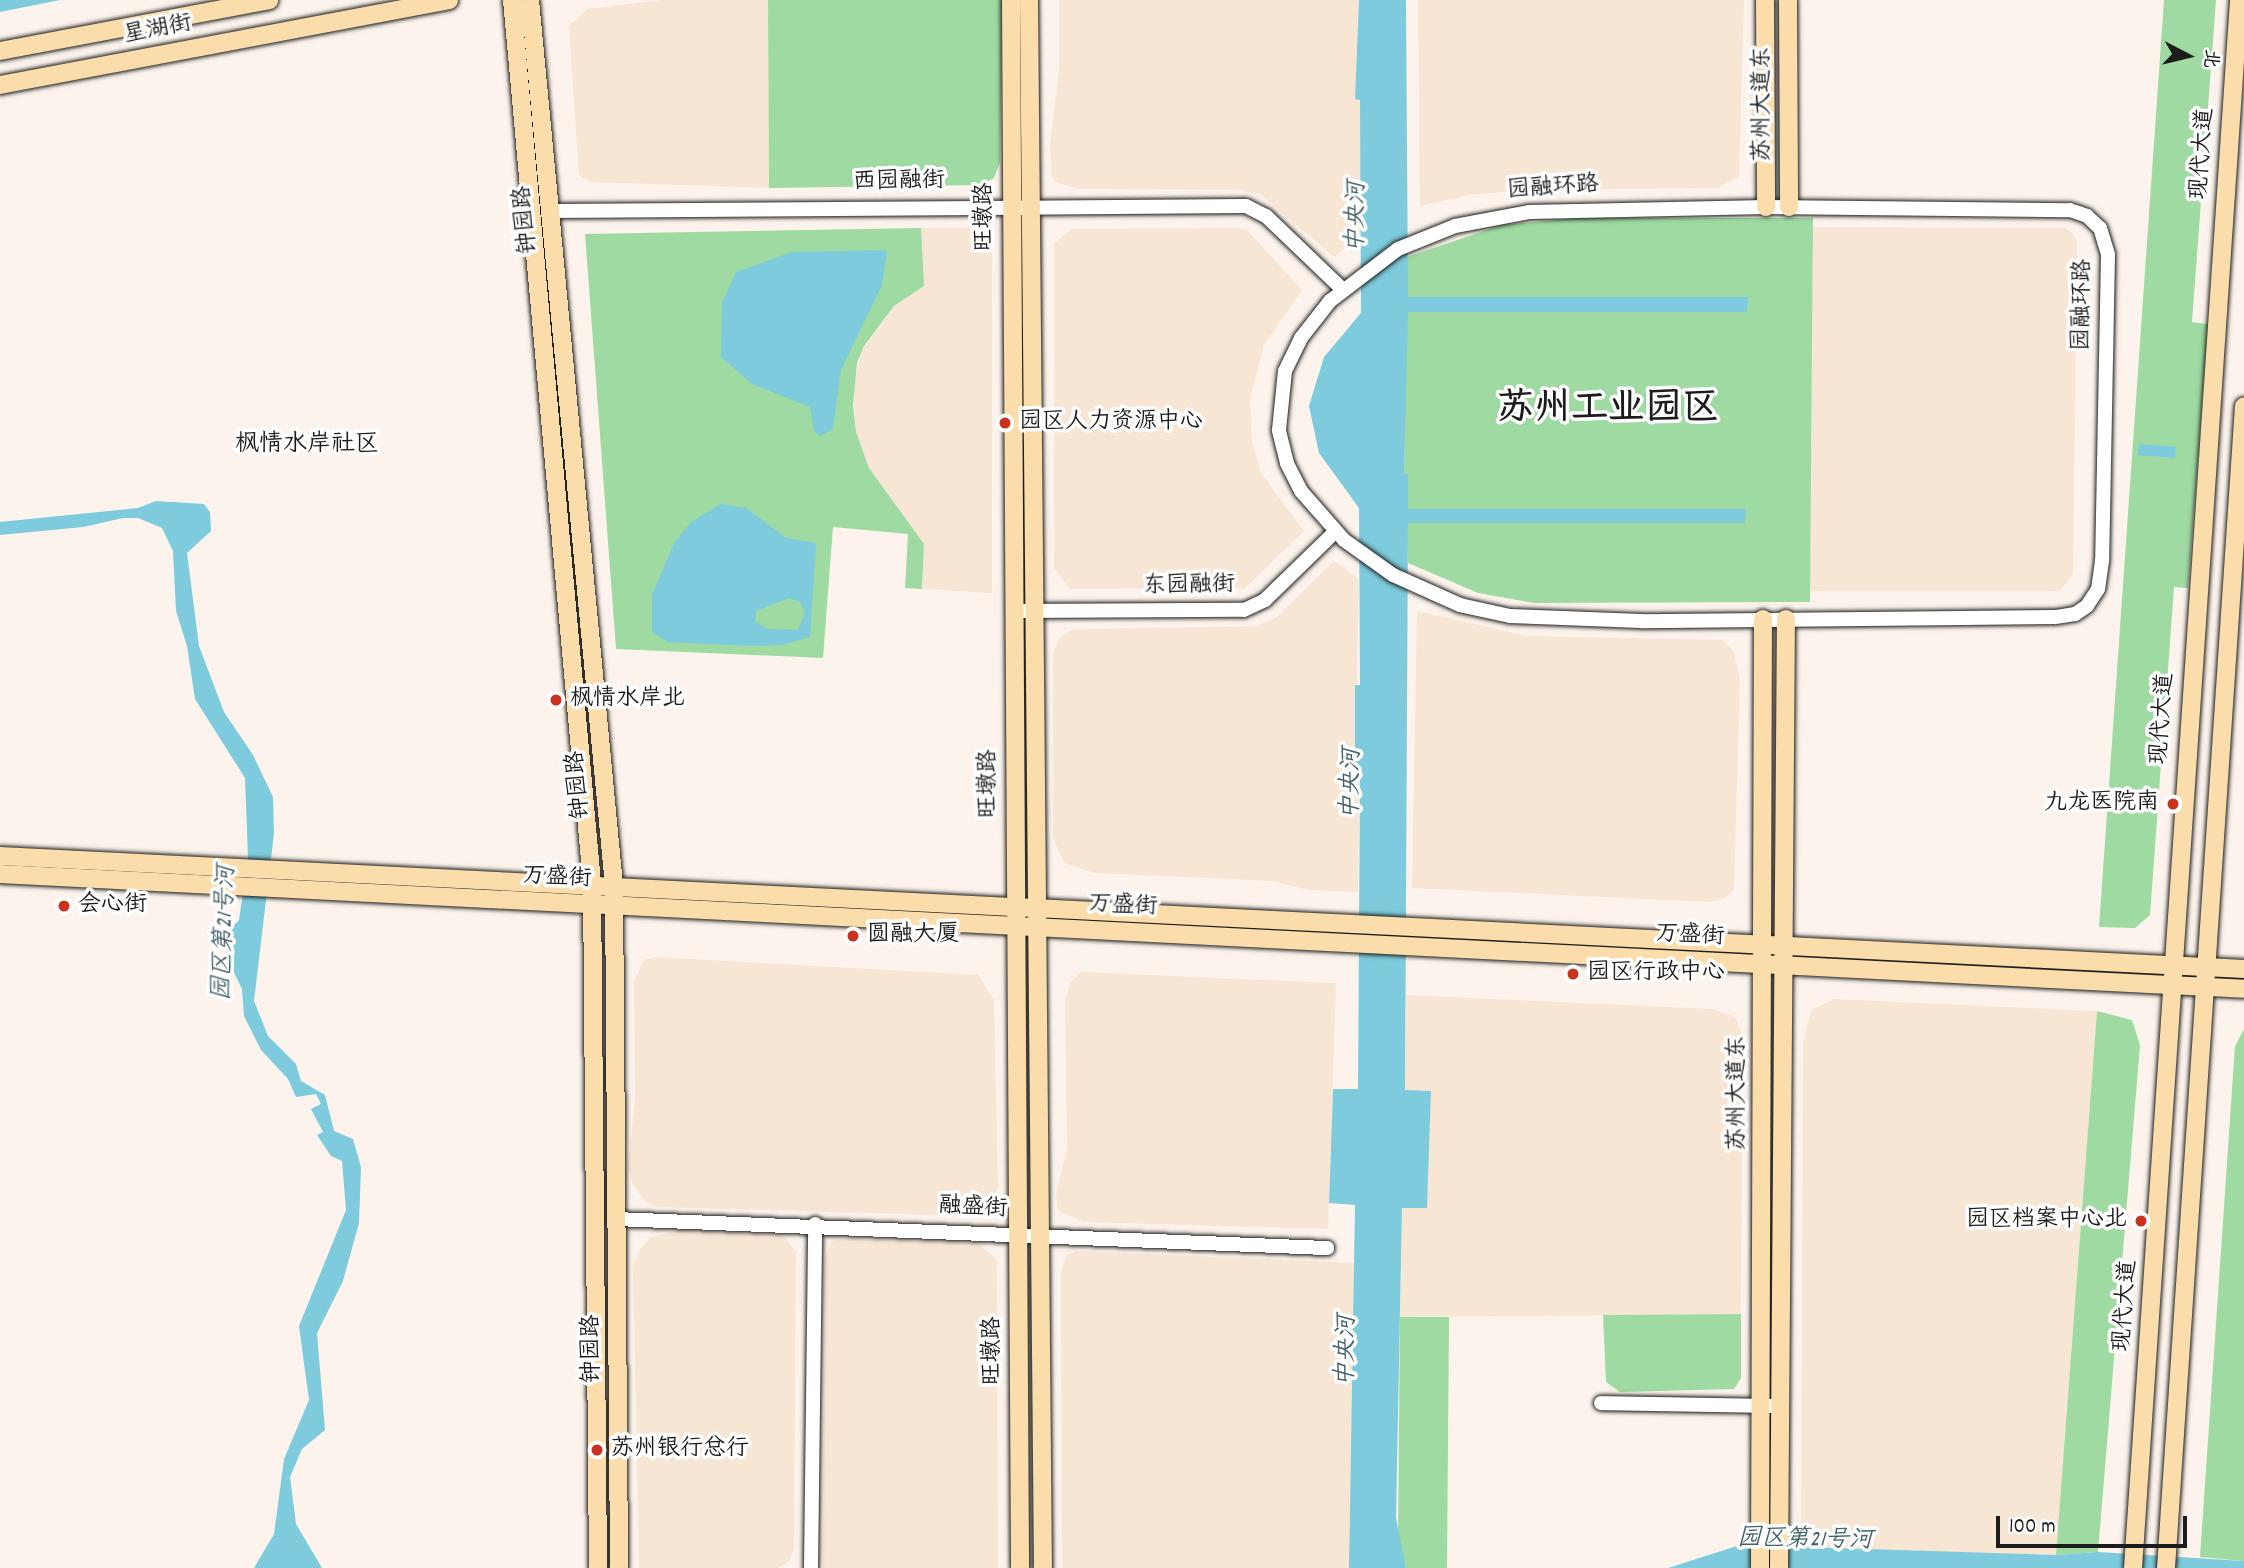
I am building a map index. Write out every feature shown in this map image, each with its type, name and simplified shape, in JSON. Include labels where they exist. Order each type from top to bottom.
[{"type":"main road","name":"星湖街","points":[[0,51],[269,0]]},
{"type":"main road","name":"星湖街","points":[[0,86],[449,0]]},
{"type":"main road","name":"钟园路","points":[[512,0],[592,883],[598,1568]]},
{"type":"main road","name":"钟园路","points":[[530,0],[614,885],[619,1568]]},
{"type":"main road","name":"旺墩路","points":[[1011,0],[1014,927],[1020,1568]]},
{"type":"main road","name":"旺墩路","points":[[1029,0],[1043,1568]]},
{"type":"main road","name":"苏州大道东","points":[[1765,0],[1766,207]]},
{"type":"main road","name":"苏州大道东","points":[[1788,0],[1789,207]]},
{"type":"main road","name":"现代大道","points":[[2133,1560],[2172,988],[2171,965],[2239,0]]},
{"type":"main road","points":[[2166,1561],[2207,990],[2244,407]]},
{"type":"main road","name":"苏州大道东","points":[[1763,619],[1764,965],[1771,1406],[1779,1568]]},
{"type":"main road","name":"苏州大道东","points":[[1760,1568],[1759,1540],[1771,1406],[1783,965],[1786,619]]},
{"type":"main road","name":"万盛街","points":[[0,856],[593,905],[1408,945],[2207,990],[2244,989]]},
{"type":"main road","name":"万盛街","points":[[0,874],[242,876]]},
{"type":"main road","name":"万盛街","points":[[270,878],[592,883],[2244,969]]},
{"type":"street","name":"西园融街","points":[[550,211],[1011,204],[1246,206],[1266,216],[1342,289]]},
{"type":"street","name":"园融环路","points":[[1789,207],[2070,210],[2087,216],[2100,228],[2108,256],[2102,561],[2098,589],[2090,603],[2075,614],[2061,617],[1530,618],[1460,605],[1417,588],[1339,536],[1290,470],[1280,439],[1278,410],[1284,371],[1294,350],[1342,289],[1416,239],[1489,218],[1552,209],[1789,207]]},
{"type":"street","name":"东园融街","points":[[1015,611],[1244,610],[1265,600],[1339,536]]},
{"type":"street","name":"融盛街","points":[[616,1219],[815,1224],[1327,1248]]},
{"type":"street","points":[[811,1568],[815,1224]]},
{"type":"street","points":[[1601,1404],[1771,1406]]},
{"type":"shaded area","points":[[662,0],[768,0],[769,188],[591,182],[579,175],[569,26],[587,9]]},
{"type":"shaded area","points":[[1059,0],[1359,0],[1355,98],[1360,99],[1361,236],[1334,257],[1260,194],[1237,190],[1080,189],[1057,183],[1052,177],[1050,145],[1059,70]]},
{"type":"shaded area","points":[[1418,0],[1744,0],[1739,176],[1718,188],[1527,190],[1469,195],[1420,206]]},
{"type":"shaded area","points":[[1813,227],[2066,228],[2073,234],[2077,242],[2073,574],[2060,591],[1810,591]]},
{"type":"shaded area","points":[[921,228],[983,228],[992,238],[992,593],[922,589],[924,544],[869,468],[856,432],[853,389],[861,352],[894,306],[923,286]]},
{"type":"shaded area","points":[[1071,229],[1247,230],[1302,290],[1264,345],[1250,399],[1252,441],[1261,473],[1304,531],[1245,588],[1070,589],[1054,568],[1054,244]]},
{"type":"shaded area","points":[[1334,561],[1359,579],[1355,775],[1360,775],[1358,892],[1308,890],[1272,881],[1094,873],[1064,863],[1053,838],[1053,653],[1060,637],[1074,629],[1256,626],[1277,617]]},
{"type":"shaded area","points":[[1417,611],[1527,636],[1723,640],[1734,652],[1740,679],[1734,890],[1724,899],[1708,902],[1412,888]]},
{"type":"shaded area","name":"圆融大厦","points":[[654,957],[978,975],[994,1000],[998,1188],[994,1197],[980,1212],[967,1216],[659,1207],[646,1203],[633,1184],[628,1167],[635,1096],[634,981],[644,960]]},
{"type":"shaded area","points":[[1081,972],[1336,983],[1328,1229],[1084,1222],[1058,1211],[1056,1195],[1067,1149],[1065,1003],[1070,983]]},
{"type":"shaded area","points":[[1406,995],[1713,1009],[1735,1017],[1743,1036],[1741,1314],[1400,1317],[1402,1207],[1426,1208],[1431,1092],[1405,1090]]},
{"type":"shaded area","points":[[1834,999],[2097,1011],[2056,1555],[1801,1548],[1803,1042],[1811,1010]]},
{"type":"shaded area","points":[[679,1230],[774,1234],[784,1237],[796,1251],[794,1548],[790,1561],[778,1568],[639,1568],[633,1265],[642,1246],[652,1237]]},
{"type":"shaded area","points":[[843,1239],[978,1243],[997,1260],[998,1568],[823,1568],[825,1258],[832,1241]]},
{"type":"shaded area","points":[[1076,1251],[1355,1263],[1349,1568],[1062,1568],[1061,1272],[1067,1255]]},
{"type":"green space","points":[[768,0],[1002,0],[1000,162],[994,178],[979,185],[769,188]]},
{"type":"green space","points":[[2164,0],[2216,0],[2192,322],[2208,324],[2188,588],[2174,587],[2150,915],[2135,928],[2099,927]]},
{"type":"green space","points":[[1577,218],[1813,218],[1810,602],[1534,603],[1478,593],[1408,563],[1408,475],[1404,474],[1407,257],[1502,225]]},
{"type":"green space","points":[[921,228],[924,286],[894,306],[864,346],[857,363],[853,405],[856,432],[869,468],[924,544],[922,589],[905,588],[908,534],[833,527],[823,658],[616,649],[585,234]]},
{"type":"green space","points":[[2097,1011],[2132,1020],[2140,1045],[2098,1552],[2056,1555]]},
{"type":"green space","points":[[2244,1029],[2244,1561],[2200,1557],[2235,1046]]},
{"type":"green space","points":[[1741,1314],[1741,1378],[1734,1389],[1620,1392],[1606,1382],[1603,1315]]},
{"type":"green space","points":[[1400,1317],[1449,1317],[1447,1568],[1406,1568],[1398,1542]]},
{"type":"water","points":[[0,0],[60,0],[0,12]]},
{"type":"water","points":[[1359,0],[1406,0],[1408,297],[1748,297],[1747,312],[1408,312],[1404,474],[1408,474],[1408,509],[1746,509],[1745,523],[1408,523],[1405,1090],[1431,1091],[1427,1208],[1402,1208],[1396,1518],[1406,1568],[1349,1568],[1355,1205],[1329,1203],[1333,1089],[1358,1089],[1360,776],[1355,775],[1355,685],[1360,685],[1359,508],[1319,453],[1309,406],[1324,357],[1361,313],[1360,100],[1355,99]]},
{"type":"water","points":[[887,250],[882,285],[841,370],[833,429],[820,436],[814,431],[810,407],[752,384],[721,357],[722,303],[736,272],[792,252]]},
{"type":"water","points":[[2139,444],[2176,447],[2175,458],[2138,455]]},
{"type":"water","points":[[156,501],[204,504],[210,512],[211,531],[187,553],[199,646],[224,712],[253,755],[273,797],[274,833],[254,1001],[268,1036],[296,1064],[301,1081],[325,1095],[334,1131],[353,1139],[361,1167],[359,1223],[343,1281],[317,1333],[325,1430],[302,1449],[290,1477],[296,1524],[322,1568],[254,1568],[274,1534],[284,1459],[309,1400],[299,1326],[346,1210],[342,1161],[331,1156],[317,1135],[323,1132],[311,1109],[321,1104],[316,1094],[296,1097],[288,1079],[261,1050],[244,1016],[242,989],[226,956],[228,931],[239,920],[248,859],[245,778],[195,699],[187,646],[176,611],[173,551],[162,528],[138,518],[123,518],[83,527],[0,535],[0,522],[138,508]]},
{"type":"water","points":[[721,504],[746,508],[786,538],[816,543],[810,637],[781,645],[752,646],[668,642],[652,632],[652,595],[674,543],[691,522]],"holes":[[[789,598],[800,602],[805,612],[798,630],[767,629],[755,621],[756,611]]]},
{"type":"water","points":[[1740,1545],[2056,1555],[2098,1552],[2244,1561],[2244,1568],[1668,1568]]},
{"type":"place","name":"园区人力资源中心","points":[[1005,423]]},
{"type":"place","name":"枫情水岸北","points":[[556,700]]},
{"type":"place","name":"九龙医院南","points":[[2173,804]]},
{"type":"place","name":"会心街","points":[[64,906]]},
{"type":"place","name":"圆融大厦","points":[[853,936]]},
{"type":"place","name":"园区行政中心","points":[[1573,974]]},
{"type":"place","name":"园区档案中心北","points":[[2141,1221]]},
{"type":"place","name":"苏州银行总行","points":[[597,1450]]},
{"type":"district","name":"苏州工业园区","points":[[1608,411]]},
{"type":"district","name":"枫情水岸社区","points":[[307,446]]},
{"type":"water label","name":"中央河","points":[[1358,217]]},
{"type":"water label","name":"中央河","points":[[1353,784]]},
{"type":"water label","name":"园区第21号河","points":[[226,933]]},
{"type":"water label","name":"中央河","points":[[1348,1351]]},
{"type":"water label","name":"园区第21号河","points":[[1805,1541]]}]
